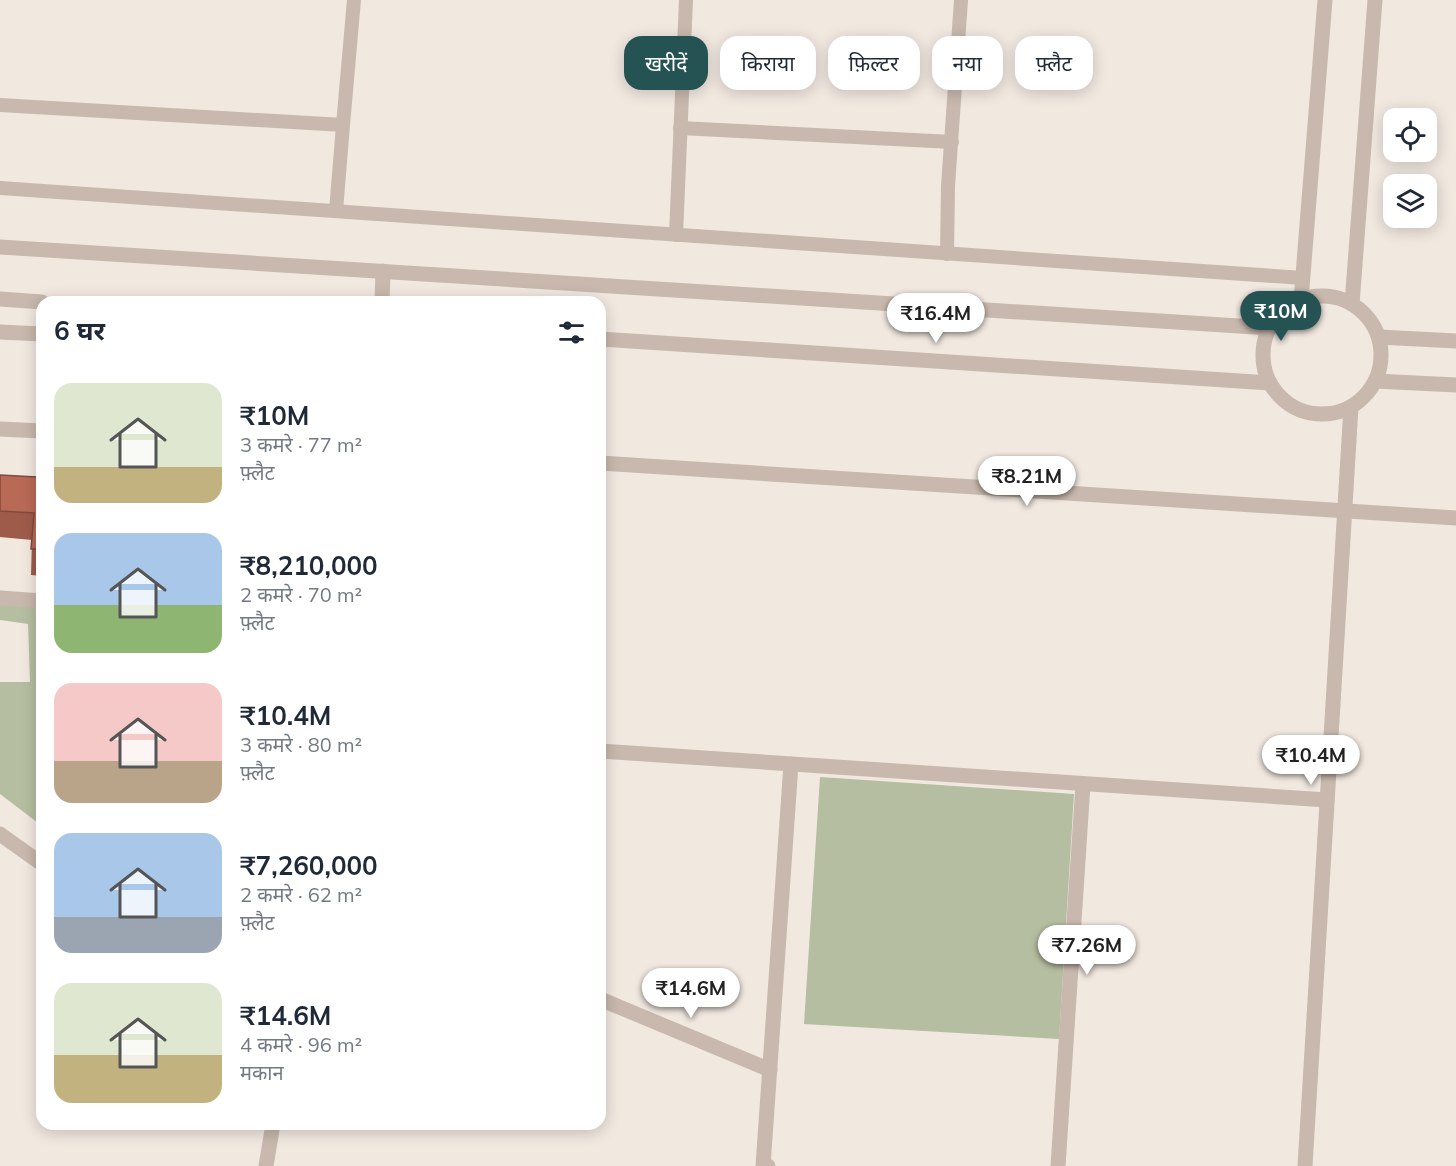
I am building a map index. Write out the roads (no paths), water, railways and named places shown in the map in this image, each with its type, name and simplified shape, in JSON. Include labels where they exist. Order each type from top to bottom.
[{"type":"street","points":[[1301,300],[1325,0]]},
{"type":"street","points":[[1352,304],[1375,0]]},
{"type":"street","points":[[0,247],[1269,328]]},
{"type":"street","points":[[382,296],[383,271]]},
{"type":"street","points":[[1316,296],[1339,297],[1360,308],[1375,326],[1382,346],[1379,372],[1370,390],[1351,407],[1331,414],[1305,412],[1286,402],[1269,383],[1263,363],[1265,338],[1274,319],[1294,302],[1301,300],[1316,296]]},
{"type":"street","points":[[0,299],[36,302]]},
{"type":"street","points":[[0,332],[36,334]]},
{"type":"street","points":[[1379,337],[1456,341]]},
{"type":"street","points":[[606,339],[1269,383]]},
{"type":"street","points":[[1375,381],[1456,386]]},
{"type":"street","points":[[1305,1166],[1351,407]]},
{"type":"street","points":[[0,429],[36,431]]},
{"type":"street","points":[[606,463],[1456,518]]},
{"type":"street","points":[[0,598],[36,601]]},
{"type":"street","points":[[606,751],[1327,800]]},
{"type":"street","points":[[768,1166],[763,1166],[791,764]]},
{"type":"street","points":[[1058,1166],[1083,784]]},
{"type":"street","points":[[0,834],[36,860]]},
{"type":"street","points":[[606,1002],[770,1070]]},
{"type":"street","points":[[266,1166],[272,1130]]},
{"type":"lane","points":[[336,212],[354,0]]},
{"type":"lane","points":[[676,235],[686,0]]},
{"type":"lane","points":[[947,254],[961,0]]},
{"type":"lane","points":[[0,105],[343,125]]},
{"type":"lane","points":[[680,128],[952,142]]},
{"type":"lane","points":[[0,188],[1303,278]]}]
